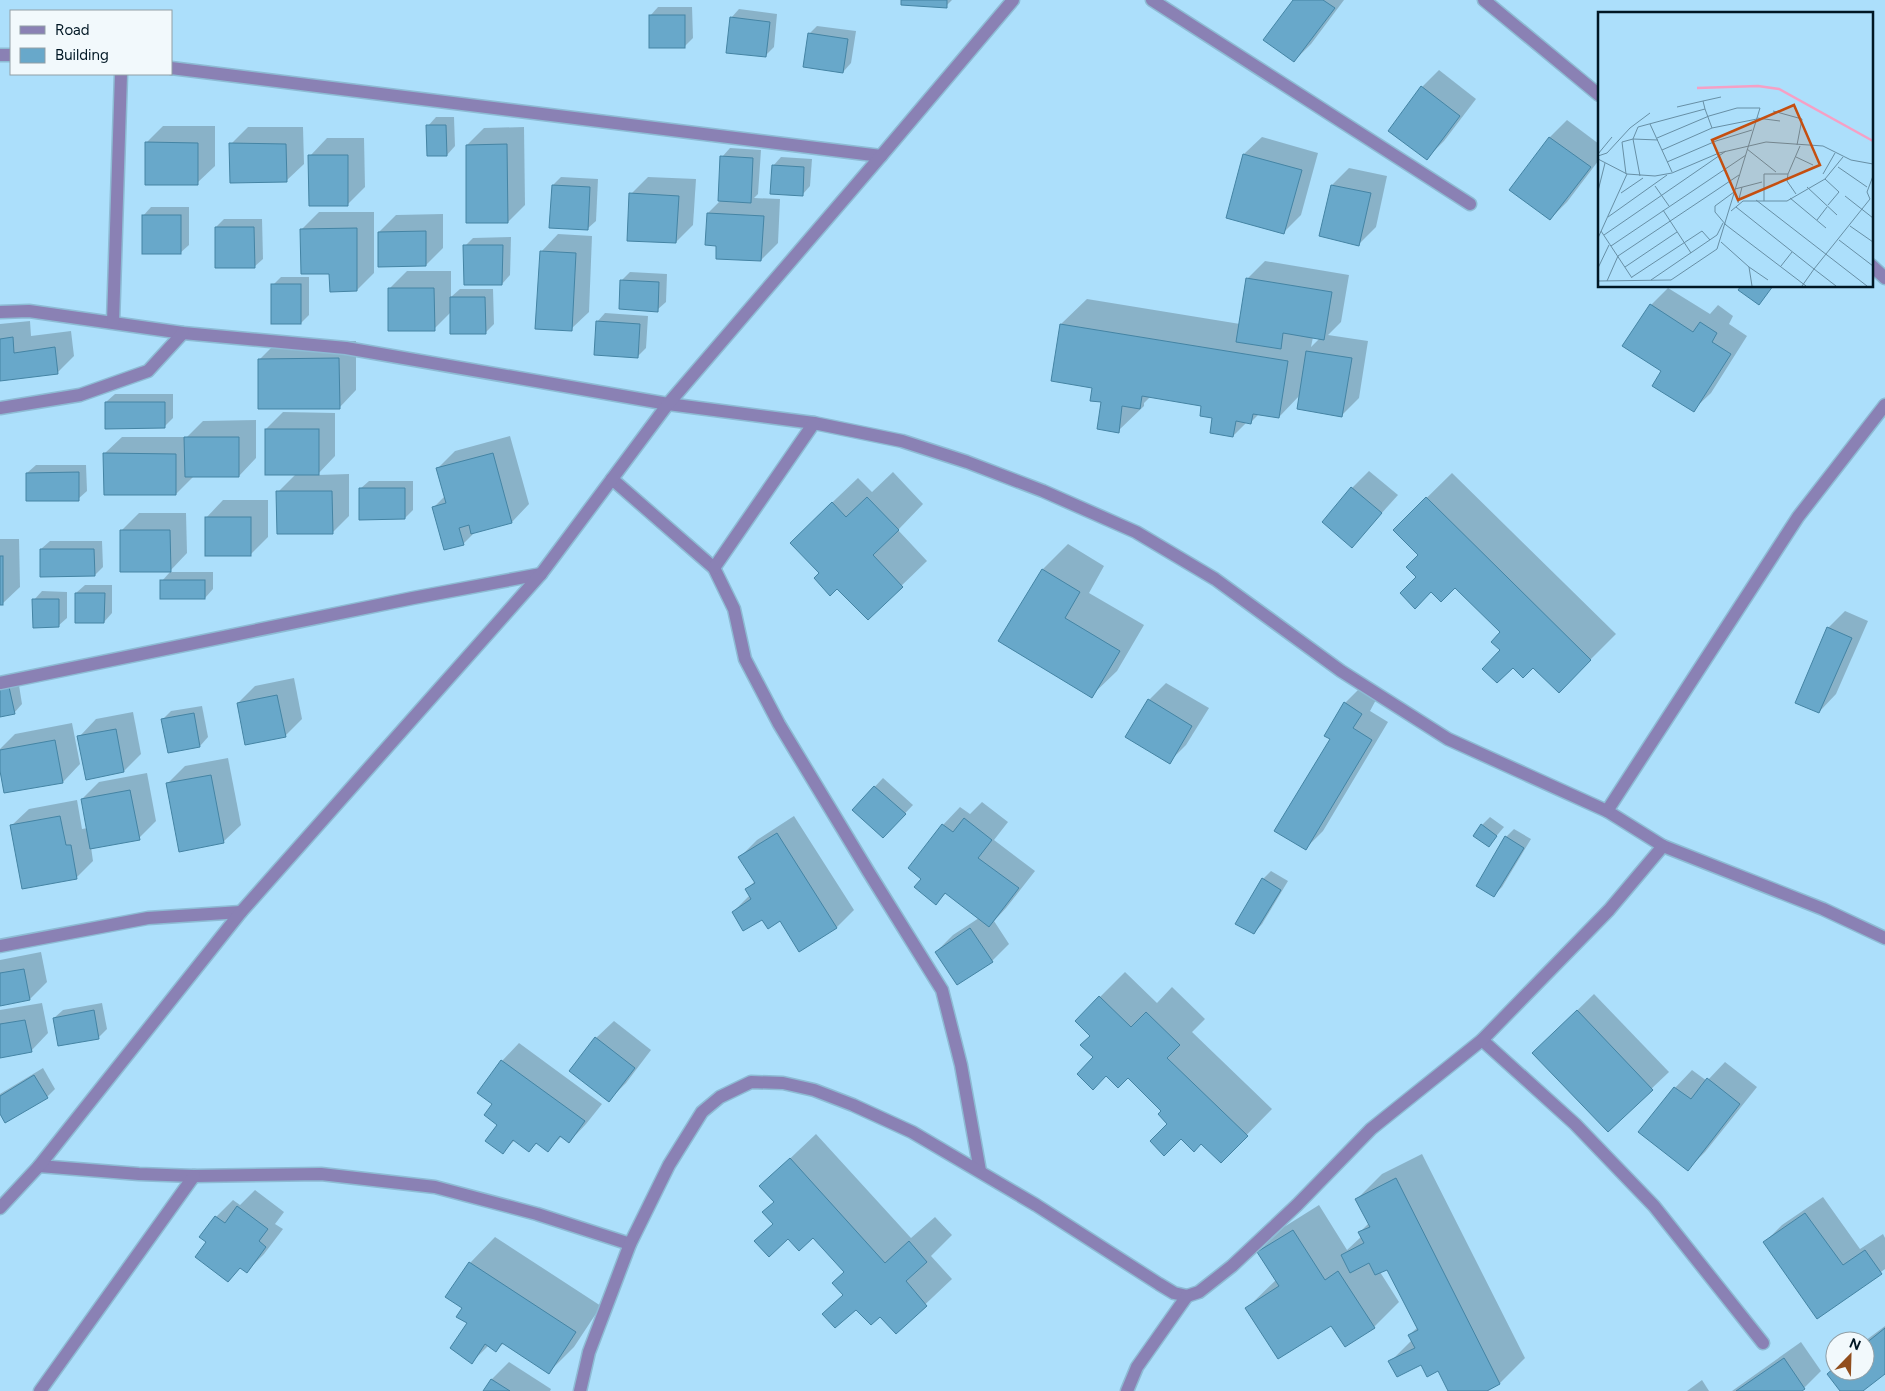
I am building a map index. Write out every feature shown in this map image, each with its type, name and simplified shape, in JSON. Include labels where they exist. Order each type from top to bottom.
[{"type":"street","points":[[0,1208],[39,1166],[241,912],[541,574],[668,404],[1013,0]]},
{"type":"street","points":[[1152,0],[1470,204]]},
{"type":"street","points":[[1484,0],[1598,94]]},
{"type":"street","points":[[172,68],[881,156]]},
{"type":"street","points":[[113,322],[121,75]]},
{"type":"street","points":[[1872,266],[1885,278]]},
{"type":"street","points":[[0,312],[29,311],[183,333],[346,348],[668,404],[814,423],[902,441],[967,462],[1043,491],[1136,532],[1216,579],[1341,671],[1448,739],[1607,811],[1663,846],[1822,909],[1885,938]]},
{"type":"street","points":[[0,408],[80,395],[148,371],[183,333]]},
{"type":"street","points":[[1607,811],[1798,517],[1885,406]]},
{"type":"street","points":[[714,568],[814,423]]},
{"type":"street","points":[[612,479],[714,568],[734,609],[745,659],[779,724],[942,990],[960,1065],[980,1171]]},
{"type":"street","points":[[0,683],[413,598],[541,574]]},
{"type":"street","points":[[580,1391],[590,1352],[630,1244],[669,1165],[702,1112],[720,1097],[751,1082],[783,1083],[814,1090],[853,1105],[912,1132],[980,1171],[1174,1293],[1187,1296],[1199,1292],[1232,1266],[1297,1205],[1371,1129],[1482,1040],[1610,910],[1663,846]]},
{"type":"street","points":[[0,946],[148,918],[241,912]]},
{"type":"street","points":[[1482,1040],[1574,1124],[1654,1206],[1763,1343]]},
{"type":"street","points":[[39,1166],[139,1174],[194,1176],[321,1174],[435,1187],[537,1214],[630,1244]]},
{"type":"street","points":[[40,1391],[194,1176]]},
{"type":"street","points":[[1127,1391],[1137,1367],[1187,1296]]},
{"type":"building","points":[[901,0],[947,0],[947,8],[901,5]]},
{"type":"building","points":[[1293,0],[1323,0],[1335,8],[1294,62],[1263,40]]},
{"type":"building","points":[[649,15],[685,15],[685,48],[649,48]]},
{"type":"building","points":[[730,17],[770,22],[766,57],[726,53]]},
{"type":"building","points":[[808,33],[848,39],[843,73],[803,67]]},
{"type":"building","points":[[1421,86],[1460,116],[1427,160],[1388,131]]},
{"type":"building","points":[[426,125],[446,125],[447,156],[427,156]]},
{"type":"building","points":[[1549,137],[1591,167],[1550,220],[1509,190]]},
{"type":"building","points":[[145,142],[198,143],[198,185],[145,185]]},
{"type":"building","points":[[229,143],[286,144],[287,182],[230,183]]},
{"type":"building","points":[[507,144],[508,223],[466,223],[466,145]]},
{"type":"building","points":[[1243,154],[1302,170],[1284,234],[1226,218]]},
{"type":"building","points":[[308,155],[348,155],[348,206],[309,206]]},
{"type":"building","points":[[720,156],[753,158],[751,203],[718,201]]},
{"type":"building","points":[[772,165],[804,167],[803,196],[770,194]]},
{"type":"building","points":[[552,185],[590,187],[588,230],[549,228]]},
{"type":"building","points":[[1331,185],[1371,193],[1359,246],[1319,236]]},
{"type":"building","points":[[629,193],[679,196],[676,243],[627,241]]},
{"type":"building","points":[[707,213],[764,216],[761,261],[716,259],[716,246],[705,245]]},
{"type":"building","points":[[142,215],[181,215],[181,254],[142,254]]},
{"type":"building","points":[[215,227],[254,227],[255,268],[215,268]]},
{"type":"building","points":[[357,228],[357,291],[330,292],[329,274],[301,274],[300,229]]},
{"type":"building","points":[[426,231],[426,266],[378,267],[378,232]]},
{"type":"building","points":[[463,245],[503,245],[502,285],[464,285]]},
{"type":"building","points":[[540,251],[576,253],[572,331],[535,329]]},
{"type":"building","points":[[1246,278],[1332,292],[1324,340],[1283,333],[1281,349],[1236,342]]},
{"type":"building","points":[[620,280],[659,282],[658,312],[619,309]]},
{"type":"building","points":[[271,284],[301,284],[301,324],[271,324]]},
{"type":"building","points":[[388,288],[434,288],[435,331],[388,331]]},
{"type":"building","points":[[1740,288],[1772,288],[1759,305],[1738,290]]},
{"type":"building","points":[[450,297],[485,297],[486,334],[450,334]]},
{"type":"building","points":[[1650,304],[1693,332],[1700,322],[1717,333],[1712,342],[1731,354],[1694,412],[1652,386],[1661,371],[1622,346]]},
{"type":"building","points":[[596,321],[640,324],[638,358],[594,355]]},
{"type":"building","points":[[1060,324],[1288,361],[1279,418],[1253,414],[1251,424],[1236,421],[1233,437],[1210,433],[1212,418],[1200,416],[1201,406],[1142,396],[1140,409],[1122,406],[1119,433],[1097,429],[1101,402],[1090,401],[1092,388],[1051,381]]},
{"type":"building","points":[[13,337],[14,353],[55,347],[58,374],[0,381],[0,339]]},
{"type":"building","points":[[1306,351],[1352,358],[1342,417],[1297,409]]},
{"type":"building","points":[[339,358],[340,409],[258,409],[258,359]]},
{"type":"building","points":[[105,402],[165,402],[165,428],[105,429]]},
{"type":"building","points":[[265,429],[319,429],[319,475],[265,475]]},
{"type":"building","points":[[184,437],[239,437],[239,477],[185,477]]},
{"type":"building","points":[[103,453],[176,454],[176,495],[104,495]]},
{"type":"building","points":[[493,453],[512,523],[471,534],[469,525],[459,528],[464,545],[444,550],[432,507],[446,503],[436,468]]},
{"type":"building","points":[[79,472],[79,501],[26,501],[26,473]]},
{"type":"building","points":[[1351,487],[1382,513],[1352,548],[1322,522]]},
{"type":"building","points":[[359,488],[405,488],[405,519],[359,520]]},
{"type":"building","points":[[276,491],[332,491],[333,534],[277,534]]},
{"type":"building","points":[[867,497],[899,530],[873,555],[903,587],[868,620],[837,589],[830,596],[814,578],[819,573],[790,543],[832,502],[846,517]]},
{"type":"building","points":[[1426,497],[1591,660],[1559,693],[1533,668],[1523,678],[1513,668],[1497,683],[1482,669],[1500,650],[1491,642],[1500,632],[1455,588],[1441,602],[1431,592],[1415,609],[1400,593],[1416,577],[1406,567],[1418,555],[1393,530]]},
{"type":"building","points":[[205,517],[251,517],[251,556],[205,556]]},
{"type":"building","points":[[120,530],[170,530],[171,572],[120,572]]},
{"type":"building","points":[[40,549],[94,549],[95,576],[40,577]]},
{"type":"building","points":[[0,556],[3,556],[3,605],[0,605]]},
{"type":"building","points":[[1042,569],[1080,592],[1065,618],[1120,651],[1092,698],[998,641]]},
{"type":"building","points":[[160,580],[205,580],[205,599],[160,599]]},
{"type":"building","points":[[75,593],[105,593],[104,623],[75,623]]},
{"type":"building","points":[[32,599],[59,599],[59,627],[33,628]]},
{"type":"building","points":[[1827,627],[1852,638],[1819,713],[1795,703]]},
{"type":"building","points":[[9,687],[15,714],[0,717],[0,689]]},
{"type":"building","points":[[277,695],[286,737],[245,745],[237,703]]},
{"type":"building","points":[[1148,699],[1192,726],[1170,764],[1125,737]]},
{"type":"building","points":[[1344,702],[1362,714],[1353,728],[1372,740],[1306,850],[1274,831],[1330,739],[1324,736]]},
{"type":"building","points":[[194,713],[200,747],[168,753],[161,719]]},
{"type":"building","points":[[116,729],[124,772],[86,780],[77,736]]},
{"type":"building","points":[[55,740],[63,783],[4,793],[0,771],[0,750]]},
{"type":"building","points":[[211,775],[224,843],[179,852],[166,783]]},
{"type":"building","points":[[874,786],[906,814],[883,838],[852,810]]},
{"type":"building","points":[[130,790],[140,840],[90,849],[81,799]]},
{"type":"building","points":[[60,816],[66,845],[71,845],[77,879],[22,889],[10,825]]},
{"type":"building","points":[[964,818],[992,840],[978,858],[1019,888],[989,927],[945,893],[936,905],[914,887],[921,879],[908,868],[942,824],[953,832]]},
{"type":"building","points":[[1481,824],[1497,836],[1489,847],[1473,836]]},
{"type":"building","points":[[777,833],[837,928],[799,952],[780,921],[768,929],[762,920],[743,931],[732,912],[751,899],[745,889],[755,883],[738,857]]},
{"type":"building","points":[[1505,836],[1524,848],[1494,897],[1476,886]]},
{"type":"building","points":[[1262,878],[1281,890],[1254,934],[1235,924]]},
{"type":"building","points":[[970,928],[993,962],[957,985],[935,952]]},
{"type":"building","points":[[24,969],[30,1000],[0,1006],[0,973]]},
{"type":"building","points":[[1099,996],[1131,1027],[1146,1012],[1180,1045],[1167,1058],[1248,1136],[1221,1163],[1201,1144],[1194,1152],[1181,1139],[1164,1156],[1150,1141],[1167,1124],[1158,1114],[1161,1111],[1128,1078],[1118,1088],[1106,1076],[1093,1090],[1077,1074],[1093,1057],[1080,1045],[1090,1036],[1075,1021]]},
{"type":"building","points":[[94,1010],[99,1039],[58,1046],[53,1018]]},
{"type":"building","points":[[1577,1010],[1653,1090],[1608,1132],[1532,1053]]},
{"type":"building","points":[[25,1020],[32,1052],[0,1058],[0,1024]]},
{"type":"building","points":[[595,1037],[635,1068],[609,1102],[569,1071]]},
{"type":"building","points":[[501,1060],[585,1121],[569,1143],[560,1136],[548,1152],[536,1143],[529,1152],[513,1140],[503,1154],[485,1141],[497,1125],[484,1115],[492,1104],[477,1093]]},
{"type":"building","points":[[34,1075],[48,1098],[5,1123],[0,1114],[0,1096]]},
{"type":"building","points":[[1707,1078],[1740,1104],[1688,1171],[1638,1132],[1674,1087],[1691,1099]]},
{"type":"building","points":[[790,1158],[885,1263],[909,1241],[927,1262],[906,1281],[927,1306],[896,1334],[880,1317],[871,1325],[856,1310],[835,1328],[822,1314],[843,1295],[832,1283],[844,1272],[813,1238],[799,1251],[788,1239],[769,1257],[754,1241],[773,1224],[762,1212],[774,1202],[759,1186]]},
{"type":"building","points":[[1396,1178],[1500,1384],[1487,1391],[1448,1391],[1438,1371],[1427,1377],[1421,1365],[1397,1377],[1388,1361],[1415,1348],[1408,1335],[1418,1330],[1387,1270],[1375,1275],[1369,1263],[1350,1273],[1341,1255],[1364,1243],[1358,1232],[1370,1227],[1355,1199]]},
{"type":"building","points":[[237,1206],[268,1229],[259,1241],[266,1247],[247,1273],[240,1268],[228,1282],[195,1257],[206,1242],[199,1237],[215,1216],[225,1223]]},
{"type":"building","points":[[1805,1213],[1843,1265],[1865,1250],[1882,1274],[1817,1319],[1763,1242]]},
{"type":"building","points":[[1293,1230],[1325,1280],[1338,1271],[1375,1328],[1345,1347],[1331,1326],[1278,1359],[1245,1308],[1279,1286],[1257,1252]]},
{"type":"building","points":[[469,1262],[576,1332],[549,1374],[502,1343],[496,1352],[485,1344],[472,1364],[450,1348],[467,1323],[456,1317],[462,1308],[445,1297]]},
{"type":"building","points":[[1885,1328],[1885,1374],[1863,1391],[1840,1391],[1832,1381],[1875,1381],[1875,1336]]},
{"type":"building","points":[[1784,1358],[1805,1389],[1802,1391],[1736,1391]]},
{"type":"building","points":[[491,1379],[510,1391],[483,1391]]}]
